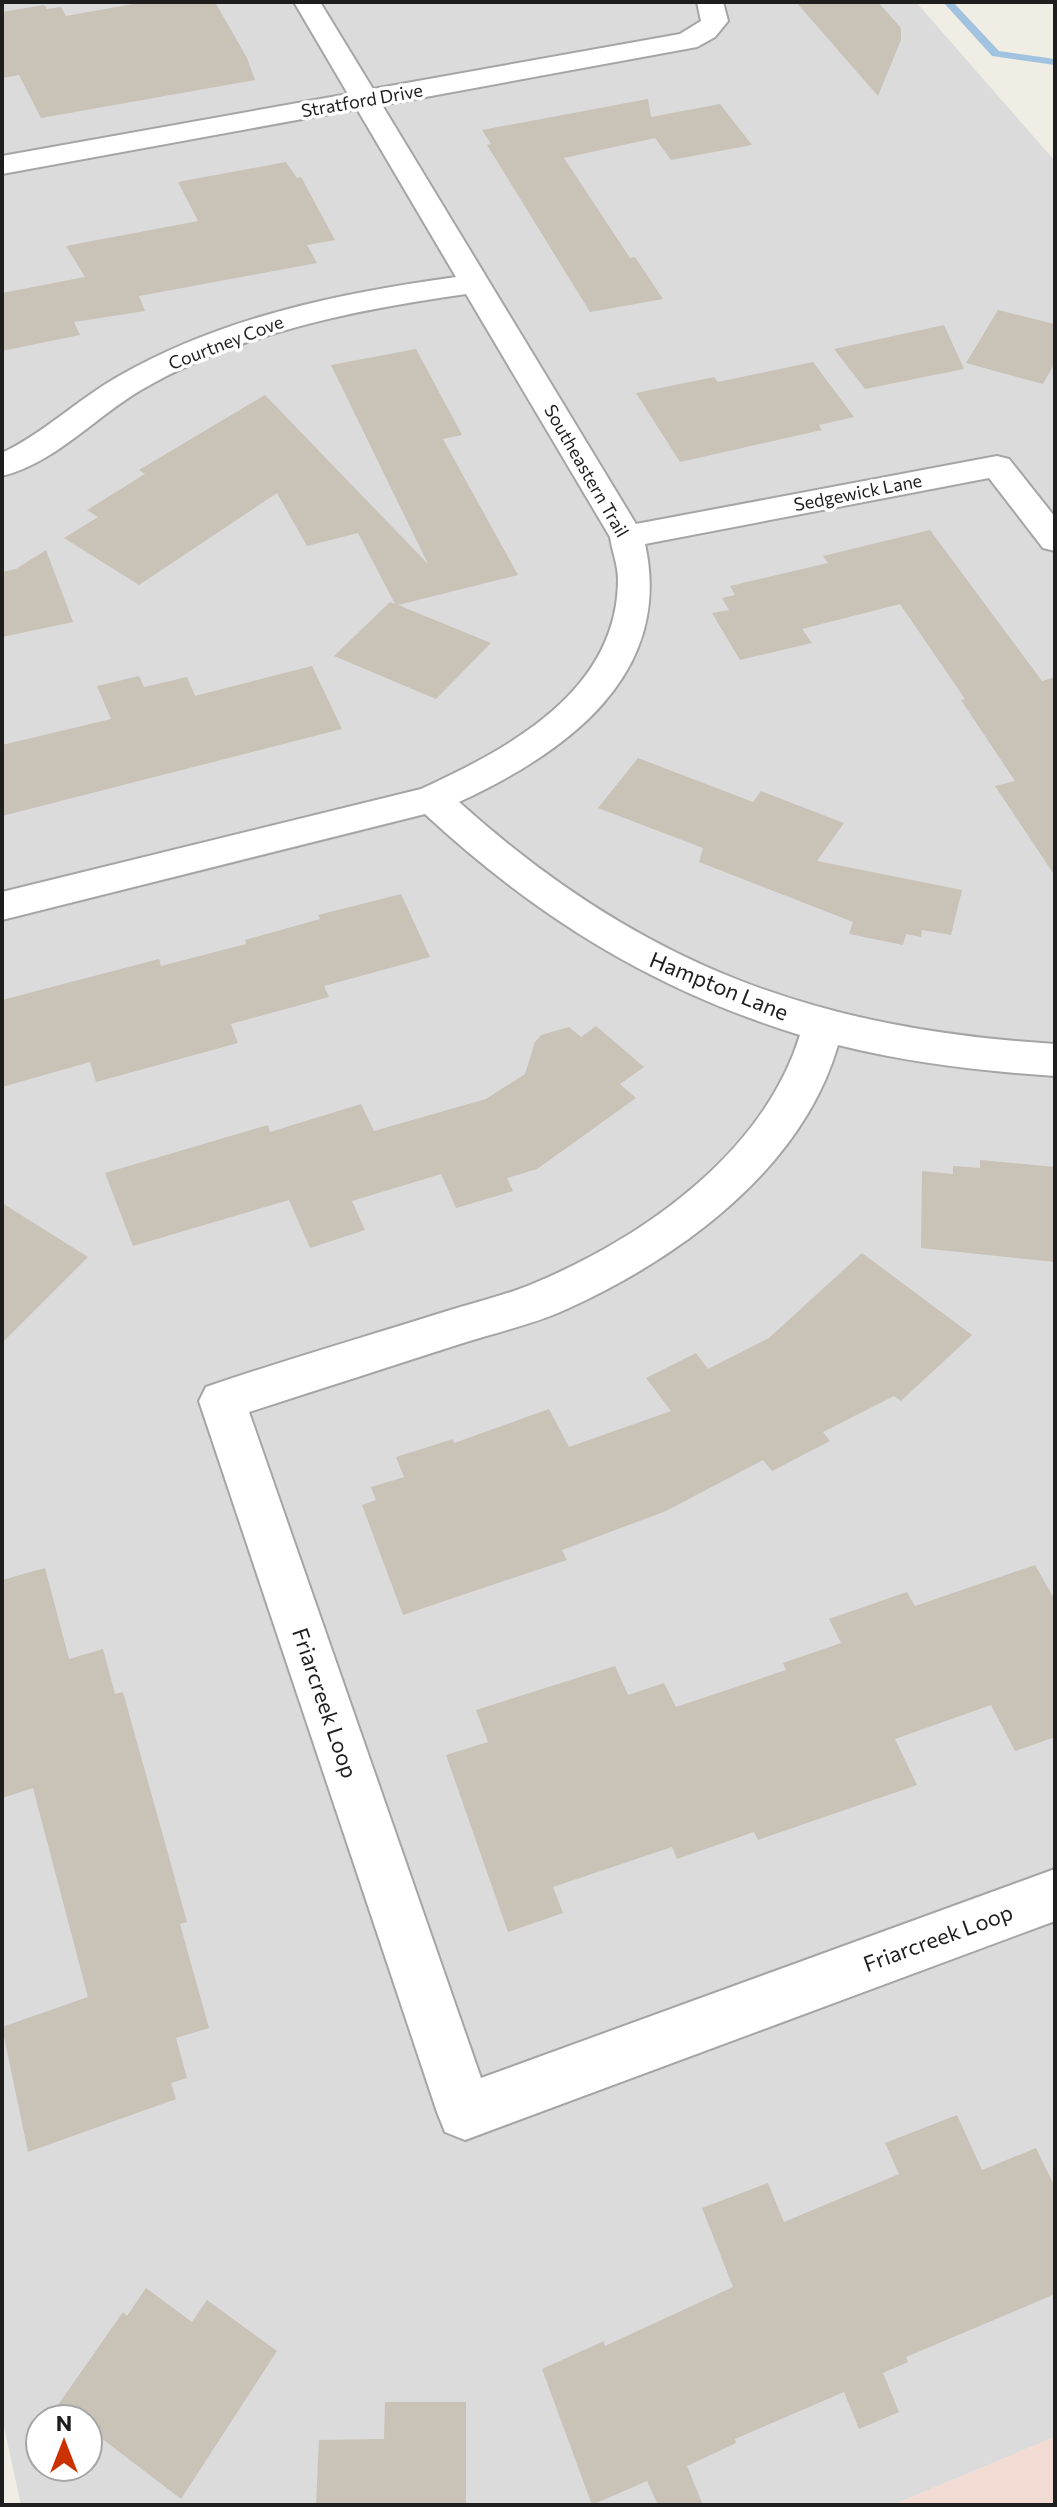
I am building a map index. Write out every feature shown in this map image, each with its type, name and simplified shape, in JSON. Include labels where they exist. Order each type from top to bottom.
[{"type":"street","name":"Southeastern Trail","points":[[2,906],[432,799],[492,772],[544,740],[585,703],[614,662],[631,621],[635,578],[627,537],[307,2]]},
{"type":"street","name":"Stratford Drive","points":[[2,165],[687,41],[705,33],[713,11]]},
{"type":"street","name":"Courtney Cove","points":[[2,466],[49,440],[131,382],[245,332],[306,313],[370,299],[475,284]]},
{"type":"street","name":"Sedgewick Lane","points":[[627,537],[997,466],[1055,540]]},
{"type":"street","name":"Hampton Lane","points":[[432,799],[513,872],[578,920],[653,961],[734,997],[823,1026],[917,1046],[1014,1060],[1055,1060]]},
{"type":"street","name":"Friarcreek Loop","points":[[823,1026],[817,1058],[780,1120],[730,1178],[666,1232],[590,1278],[549,1297],[222,1401],[465,2112],[1055,1895]]},
{"type":"shaded area","points":[[2,2],[916,2],[1055,161],[1055,2437],[893,2505],[21,2505],[2,2418]]},
{"type":"shaded area","points":[[1055,2437],[1055,2505],[893,2505]]},
{"type":"building","points":[[144,2],[215,2],[247,58],[255,80],[41,118],[19,75],[2,78],[2,12],[44,5],[47,9],[61,7],[66,16]]},
{"type":"building","points":[[796,2],[878,2],[901,28],[901,40],[878,96]]},
{"type":"building","points":[[648,99],[651,117],[720,104],[752,145],[671,160],[655,138],[564,158],[630,258],[635,257],[663,299],[590,312],[487,145],[491,144],[482,130]]},
{"type":"building","points":[[286,162],[297,178],[301,177],[335,240],[307,245],[317,263],[139,296],[145,311],[74,322],[80,335],[2,351],[2,293],[85,277],[66,246],[198,221],[178,182]]},
{"type":"building","points":[[998,310],[1055,324],[1055,363],[1043,384],[966,363]]},
{"type":"building","points":[[944,325],[964,369],[865,389],[834,349]]},
{"type":"building","points":[[416,349],[462,435],[443,439],[518,575],[398,605],[491,643],[436,699],[334,656],[390,602],[395,604],[358,533],[307,546],[277,493],[139,585],[64,538],[98,517],[87,510],[145,474],[139,470],[265,395],[428,564],[331,365]]},
{"type":"building","points":[[813,362],[854,417],[819,425],[822,430],[680,462],[636,393],[714,377],[718,382]]},
{"type":"building","points":[[930,530],[1042,681],[1055,677],[1055,876],[995,786],[1015,781],[961,700],[965,699],[900,604],[802,629],[812,643],[740,660],[712,613],[729,610],[722,598],[735,595],[730,586],[828,563],[823,556]]},
{"type":"building","points":[[46,550],[73,622],[2,637],[2,572],[16,569]]},
{"type":"building","points":[[312,666],[342,729],[2,816],[2,745],[111,719],[97,686],[139,676],[144,687],[187,677],[195,696]]},
{"type":"building","points":[[638,758],[753,802],[761,791],[844,823],[817,861],[962,890],[951,935],[922,930],[921,937],[906,934],[903,945],[849,934],[853,922],[699,862],[703,848],[598,808]]},
{"type":"building","points":[[401,894],[430,957],[324,986],[329,997],[231,1024],[238,1043],[96,1082],[90,1062],[2,1087],[2,1000],[159,959],[161,966],[246,944],[245,940],[320,919],[318,915]]},
{"type":"building","points":[[596,1026],[644,1067],[620,1084],[636,1098],[537,1169],[507,1178],[513,1191],[456,1208],[441,1174],[352,1201],[365,1230],[310,1248],[289,1200],[133,1246],[105,1173],[268,1125],[270,1132],[361,1104],[374,1131],[486,1099],[525,1074],[535,1042],[541,1035],[569,1027],[581,1037]]},
{"type":"building","points":[[980,1160],[1055,1167],[1055,1262],[921,1248],[922,1171],[953,1174],[953,1166],[980,1168]]},
{"type":"building","points":[[2,1203],[88,1257],[2,1343]]},
{"type":"building","points":[[862,1253],[972,1335],[901,1401],[894,1396],[823,1432],[830,1441],[772,1471],[763,1460],[666,1511],[562,1550],[567,1560],[403,1615],[362,1505],[376,1500],[371,1487],[404,1477],[396,1457],[453,1439],[454,1443],[549,1409],[569,1447],[671,1411],[646,1378],[696,1353],[708,1369],[769,1338]]},
{"type":"building","points":[[1035,1565],[1055,1600],[1055,1737],[1015,1751],[991,1705],[895,1739],[917,1785],[758,1840],[754,1832],[677,1859],[672,1847],[553,1887],[563,1913],[508,1932],[446,1755],[488,1742],[476,1710],[615,1666],[628,1695],[664,1683],[676,1707],[786,1670],[783,1663],[841,1643],[829,1619],[907,1592],[915,1606]]},
{"type":"building","points":[[45,1568],[69,1659],[103,1649],[115,1694],[123,1692],[187,1922],[180,1924],[209,2028],[176,2038],[187,2078],[171,2083],[176,2099],[28,2152],[2,2027],[88,1997],[33,1788],[2,1798],[2,1580]]},
{"type":"building","points":[[957,2115],[982,2170],[1036,2148],[1055,2187],[1055,2294],[906,2357],[908,2362],[883,2373],[899,2412],[859,2429],[844,2392],[735,2439],[736,2443],[687,2466],[703,2505],[658,2505],[647,2481],[592,2505],[542,2369],[604,2341],[605,2346],[733,2287],[702,2208],[768,2183],[784,2222],[899,2174],[885,2143]]},
{"type":"building","points":[[146,2288],[192,2322],[207,2300],[277,2351],[181,2499],[104,2440],[104,2403],[59,2403],[123,2312],[127,2316]]},
{"type":"building","points":[[385,2402],[466,2402],[466,2505],[316,2505],[319,2440],[384,2439]]},
{"type":"waterway","points":[[948,2],[996,54],[1055,62]]}]
